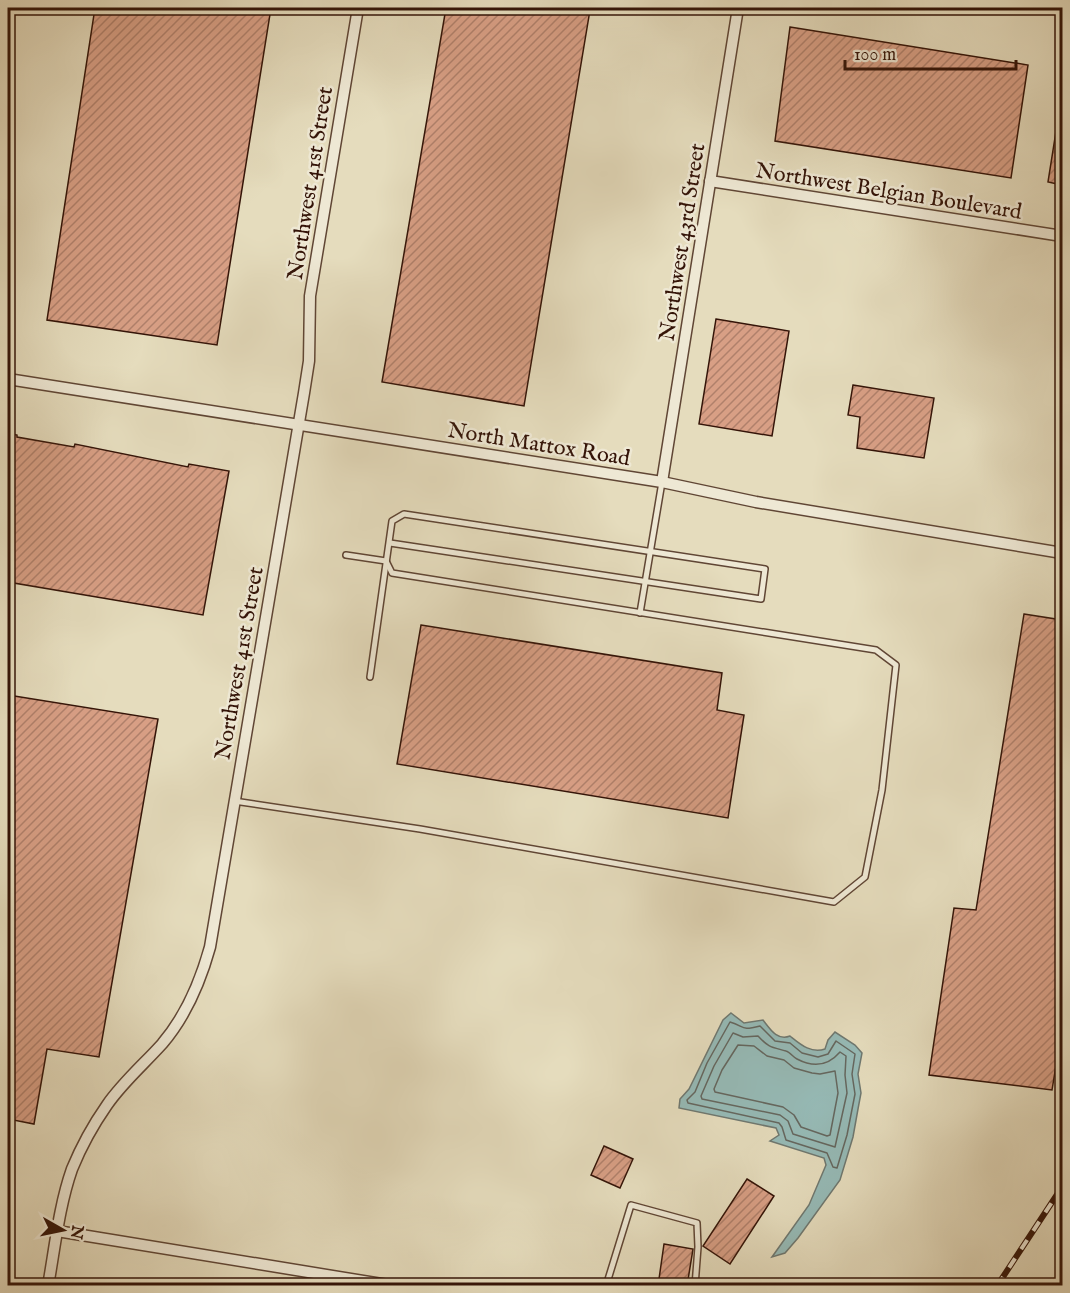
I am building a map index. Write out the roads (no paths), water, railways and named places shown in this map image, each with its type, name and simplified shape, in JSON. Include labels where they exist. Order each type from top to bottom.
[{"type":"street","name":"Northwest 41st Street","points":[[48,1286],[57,1231],[72,1169],[89,1134],[108,1103],[170,1034],[182,1017],[197,987],[210,947],[309,361],[310,296],[358,8]]},
{"type":"street","name":"Northwest 43rd Street","points":[[662,482],[738,8]]},
{"type":"street","name":"Northwest Belgian Boulevard","points":[[710,181],[1062,237]]},
{"type":"street","name":"North Mattox Road","points":[[8,379],[662,482],[756,502],[1062,553]]},
{"type":"street","points":[[57,1231],[394,1286]]},
{"type":"lane","points":[[640,613],[662,482]]},
{"type":"lane","points":[[370,677],[392,521],[404,514],[765,569],[761,599],[390,543]]},
{"type":"lane","points":[[346,555],[386,561]]},
{"type":"lane","points":[[234,801],[420,829],[834,902],[865,877],[882,790],[896,665],[876,650],[392,573],[386,561]]},
{"type":"lane","points":[[606,1286],[631,1206],[697,1224],[695,1286]]},
{"type":"water","points":[[731,1013],[744,1023],[763,1020],[778,1036],[790,1036],[815,1050],[825,1049],[828,1040],[835,1032],[855,1045],[862,1053],[858,1074],[861,1093],[853,1137],[840,1180],[785,1253],[772,1257],[809,1205],[826,1165],[824,1158],[770,1141],[779,1135],[776,1128],[679,1108],[680,1099],[689,1089],[723,1020]]},
{"type":"railway","points":[[997,1286],[1062,1187]]}]
